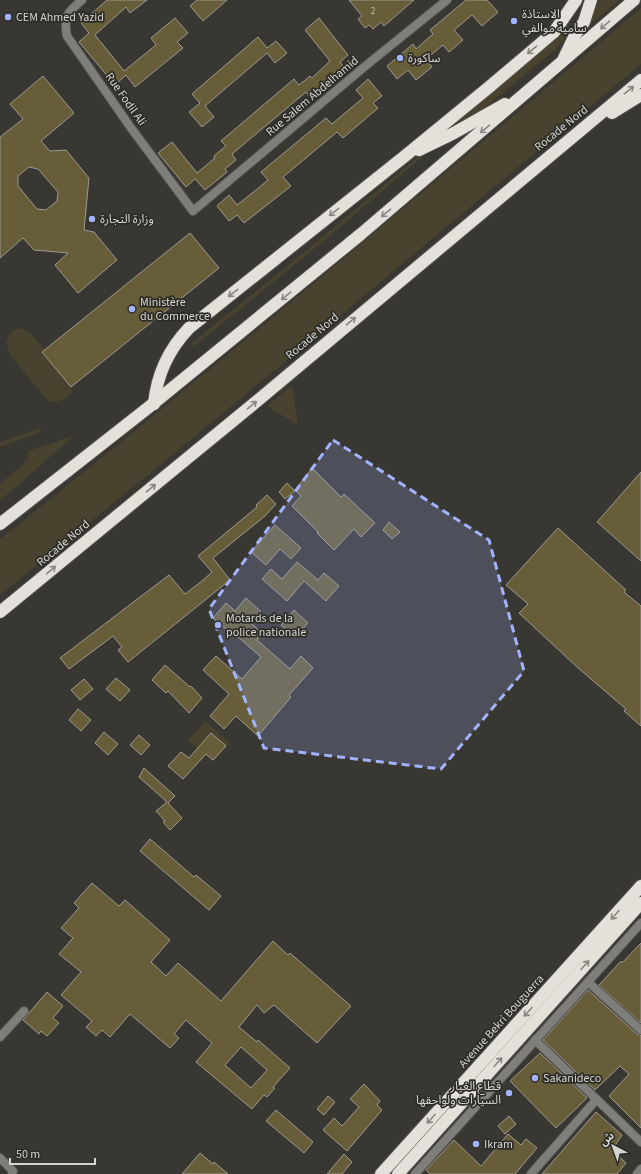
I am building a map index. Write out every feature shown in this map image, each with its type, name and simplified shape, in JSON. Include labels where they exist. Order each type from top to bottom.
[{"type":"highway","points":[[154,404],[157,382],[166,359],[180,337],[189,328],[405,156],[554,32],[576,0]]},
{"type":"highway","points":[[562,62],[575,35],[584,22],[591,0]]},
{"type":"highway","points":[[0,524],[154,404],[361,234],[634,0]]},
{"type":"highway","name":"Rocade Nord","points":[[0,612],[251,406],[641,80]]},
{"type":"highway","points":[[405,156],[427,147],[527,92]]},
{"type":"highway","points":[[545,159],[641,95]]},
{"type":"highway","name":"Avenue Bekri Bouguerra","points":[[381,1174],[641,886]]},
{"type":"highway","name":"Avenue Bekri Bouguerra","points":[[398,1174],[641,903]]},
{"type":"street","name":"Rue Fodil Ali","points":[[82,0],[70,10],[65,18],[67,36],[131,128],[193,211]]},
{"type":"street","name":"Rue Salem Abdelhamid","points":[[193,211],[369,63],[447,0]]},
{"type":"street","points":[[415,1174],[641,923]]},
{"type":"street","points":[[588,982],[641,1030]]},
{"type":"street","points":[[0,1037],[24,1011]]},
{"type":"street","points":[[535,1040],[640,1141]]},
{"type":"street","points":[[531,1174],[596,1100]]},
{"type":"street","points":[[0,1158],[13,1171],[12,1174]]},
{"type":"street","points":[[637,1174],[641,1169]]},
{"type":"highlighted area","points":[[333,440],[489,540],[524,671],[441,769],[264,748],[209,609]]},
{"type":"shaded area","points":[[600,0],[620,0],[586,28]]},
{"type":"shaded area","points":[[641,8],[641,64],[242,397],[0,595],[0,539],[242,343]]},
{"type":"shaded area","points":[[567,24],[571,29],[556,49],[465,124],[460,125],[456,120]]},
{"type":"shaded area","points":[[420,155],[422,156],[421,158],[325,240],[200,342],[191,347],[191,344],[194,341],[302,254]]},
{"type":"shaded area","points":[[17,329],[26,330],[29,332],[45,350],[43,352],[73,391],[65,398],[56,402],[48,401],[10,355],[6,342],[10,334]]},
{"type":"shaded area","points":[[292,385],[298,425],[267,406]]},
{"type":"shaded area","points":[[40,428],[41,432],[0,447],[0,442]]},
{"type":"shaded area","points":[[73,436],[0,500],[0,484],[28,460],[28,451]]},
{"type":"shaded area","points":[[205,721],[230,743],[213,762],[188,740]]},
{"type":"building","points":[[107,0],[147,0],[130,13],[126,7],[95,35],[124,71],[156,45],[151,38],[175,18],[188,33],[177,42],[183,48],[135,87],[126,75],[115,85],[79,42],[89,33],[81,23]]},
{"type":"building","points":[[197,0],[227,0],[203,21],[190,6]]},
{"type":"building","points":[[349,0],[414,0],[384,26],[381,22],[373,29],[369,25],[365,28],[358,19],[362,16]]},
{"type":"building","points":[[466,0],[487,0],[498,12],[482,26],[472,15],[454,30],[463,40],[449,52],[443,45],[426,59],[432,67],[416,80],[408,70],[397,79],[387,66],[413,44],[416,49],[433,34],[430,30]]},
{"type":"building","points":[[319,18],[348,55],[340,62],[346,71],[323,90],[320,87],[309,96],[306,92],[232,154],[236,160],[225,169],[227,172],[205,190],[195,179],[186,187],[158,153],[172,142],[197,173],[215,158],[214,156],[226,146],[221,141],[294,79],[299,85],[310,76],[312,78],[330,61],[305,30]]},
{"type":"building","points":[[258,37],[267,48],[276,41],[287,53],[275,63],[267,53],[205,106],[214,117],[202,127],[189,112],[200,103],[192,94]]},
{"type":"building","points":[[43,76],[74,113],[41,141],[50,151],[66,150],[89,178],[84,230],[94,232],[117,260],[78,293],[55,265],[68,253],[34,250],[23,238],[0,258],[0,137],[23,119],[10,104]],"holes":[[[29,167],[38,169],[58,192],[57,201],[46,210],[37,209],[18,186],[18,176]]]},
{"type":"building","points":[[368,79],[382,96],[373,103],[378,108],[343,138],[337,132],[283,177],[291,186],[244,223],[237,215],[229,221],[217,206],[229,195],[237,205],[268,180],[261,172],[326,118],[332,124],[363,98],[356,90]]},
{"type":"building","name":"Ministère du Commerce","points":[[190,233],[219,268],[71,387],[42,352]]},
{"type":"building","points":[[312,468],[341,497],[344,494],[375,523],[361,537],[354,529],[334,550],[292,506],[301,496],[295,490]]},
{"type":"building","points":[[641,472],[641,561],[597,522]]},
{"type":"building","points":[[287,483],[295,491],[285,499],[279,492]]},
{"type":"building","points":[[267,495],[276,504],[265,516],[213,558],[230,580],[128,662],[118,650],[122,647],[113,636],[69,669],[60,658],[169,575],[185,594],[202,581],[212,572],[198,556],[257,507],[256,505]]},
{"type":"building","points":[[389,522],[400,532],[392,539],[383,530]]},
{"type":"building","points":[[275,525],[301,548],[291,559],[280,549],[266,565],[251,552]]},
{"type":"building","points":[[558,528],[626,590],[624,592],[641,606],[641,726],[624,711],[626,709],[577,667],[519,613],[528,604],[506,585]]},
{"type":"building","points":[[297,562],[318,580],[324,573],[339,586],[326,601],[304,581],[287,601],[262,579],[271,569],[282,579]]},
{"type":"building","points":[[246,598],[261,612],[251,623],[263,634],[257,640],[290,669],[301,656],[313,668],[289,695],[291,697],[258,736],[236,716],[224,729],[210,716],[229,694],[203,670],[216,656],[242,679],[261,657],[229,629],[227,630],[213,618],[226,603],[235,611]]},
{"type":"building","points":[[294,610],[308,623],[295,638],[281,625]]},
{"type":"building","points":[[165,665],[190,687],[191,686],[202,698],[189,713],[168,691],[166,693],[152,680]]},
{"type":"building","points":[[116,678],[130,690],[120,701],[106,689]]},
{"type":"building","points":[[84,679],[93,689],[80,700],[71,690]]},
{"type":"building","points":[[78,709],[91,720],[81,731],[69,720]]},
{"type":"building","points":[[104,732],[118,744],[108,755],[95,743]]},
{"type":"building","points":[[211,733],[226,746],[213,760],[206,754],[183,779],[168,766],[181,752],[189,758]]},
{"type":"building","points":[[139,735],[150,745],[141,755],[130,745]]},
{"type":"building","points":[[144,768],[175,796],[168,803],[182,818],[170,830],[163,822],[165,821],[156,811],[167,802],[139,777]]},
{"type":"building","points":[[150,839],[194,877],[196,875],[221,896],[209,910],[140,851]]},
{"type":"building","points":[[92,883],[119,906],[125,900],[170,940],[151,962],[166,976],[178,963],[221,1001],[273,941],[288,955],[290,953],[351,1006],[317,1043],[274,1005],[264,1013],[257,1005],[239,1027],[257,1042],[258,1040],[290,1068],[273,1087],[275,1088],[267,1097],[264,1095],[252,1109],[196,1062],[212,1043],[186,1020],[174,1034],[179,1038],[170,1048],[130,1014],[110,1037],[102,1030],[96,1036],[86,1027],[92,1021],[61,995],[81,972],[59,954],[73,938],[61,928],[79,908],[74,903]],"holes":[[[241,1047],[267,1070],[251,1088],[225,1065]]]},
{"type":"building","points":[[641,943],[641,1023],[599,985],[621,961],[622,963]]},
{"type":"building","points":[[588,990],[637,1034],[641,1035],[641,1128],[609,1096],[629,1074],[620,1066],[595,1090],[543,1040]]},
{"type":"building","points":[[47,992],[63,1006],[53,1018],[59,1023],[47,1036],[41,1031],[39,1034],[23,1020]]},
{"type":"building","points":[[540,1053],[587,1098],[556,1128],[510,1081]]},
{"type":"building","points":[[364,1084],[380,1101],[377,1105],[382,1110],[347,1151],[323,1130],[334,1118],[342,1126],[359,1107],[350,1099]]},
{"type":"building","points":[[328,1096],[335,1102],[324,1115],[317,1109]]},
{"type":"building","points":[[276,1110],[313,1142],[304,1153],[266,1121]]},
{"type":"building","points":[[596,1112],[622,1135],[612,1150],[626,1163],[617,1174],[542,1174]]},
{"type":"building","points":[[509,1116],[516,1124],[505,1134],[498,1126]]},
{"type":"building","points":[[508,1134],[521,1145],[526,1139],[537,1148],[515,1174],[430,1174],[426,1170],[454,1140],[481,1166]]},
{"type":"building","points":[[200,1153],[213,1164],[214,1162],[228,1174],[182,1174]]},
{"type":"building","points":[[344,1154],[352,1162],[342,1174],[327,1174]]},
{"type":"place","name":"CEM Ahmed Yazid","points":[[8,17]]},
{"type":"place","name":"الاستاذة سامية موالفي","points":[[514,21]]},
{"type":"place","name":"ساكورة","points":[[400,58]]},
{"type":"place","name":"وزارة التجارة","points":[[92,219]]},
{"type":"place","name":"Ministère du Commerce","points":[[132,309]]},
{"type":"place","name":"Motards de la police nationale","points":[[218,625]]},
{"type":"place","name":"Sakanideco","points":[[535,1078]]},
{"type":"place","name":"قطاع الغيار السيارات ولواحقها","points":[[509,1093]]},
{"type":"place","name":"Ikram","points":[[476,1144]]}]
